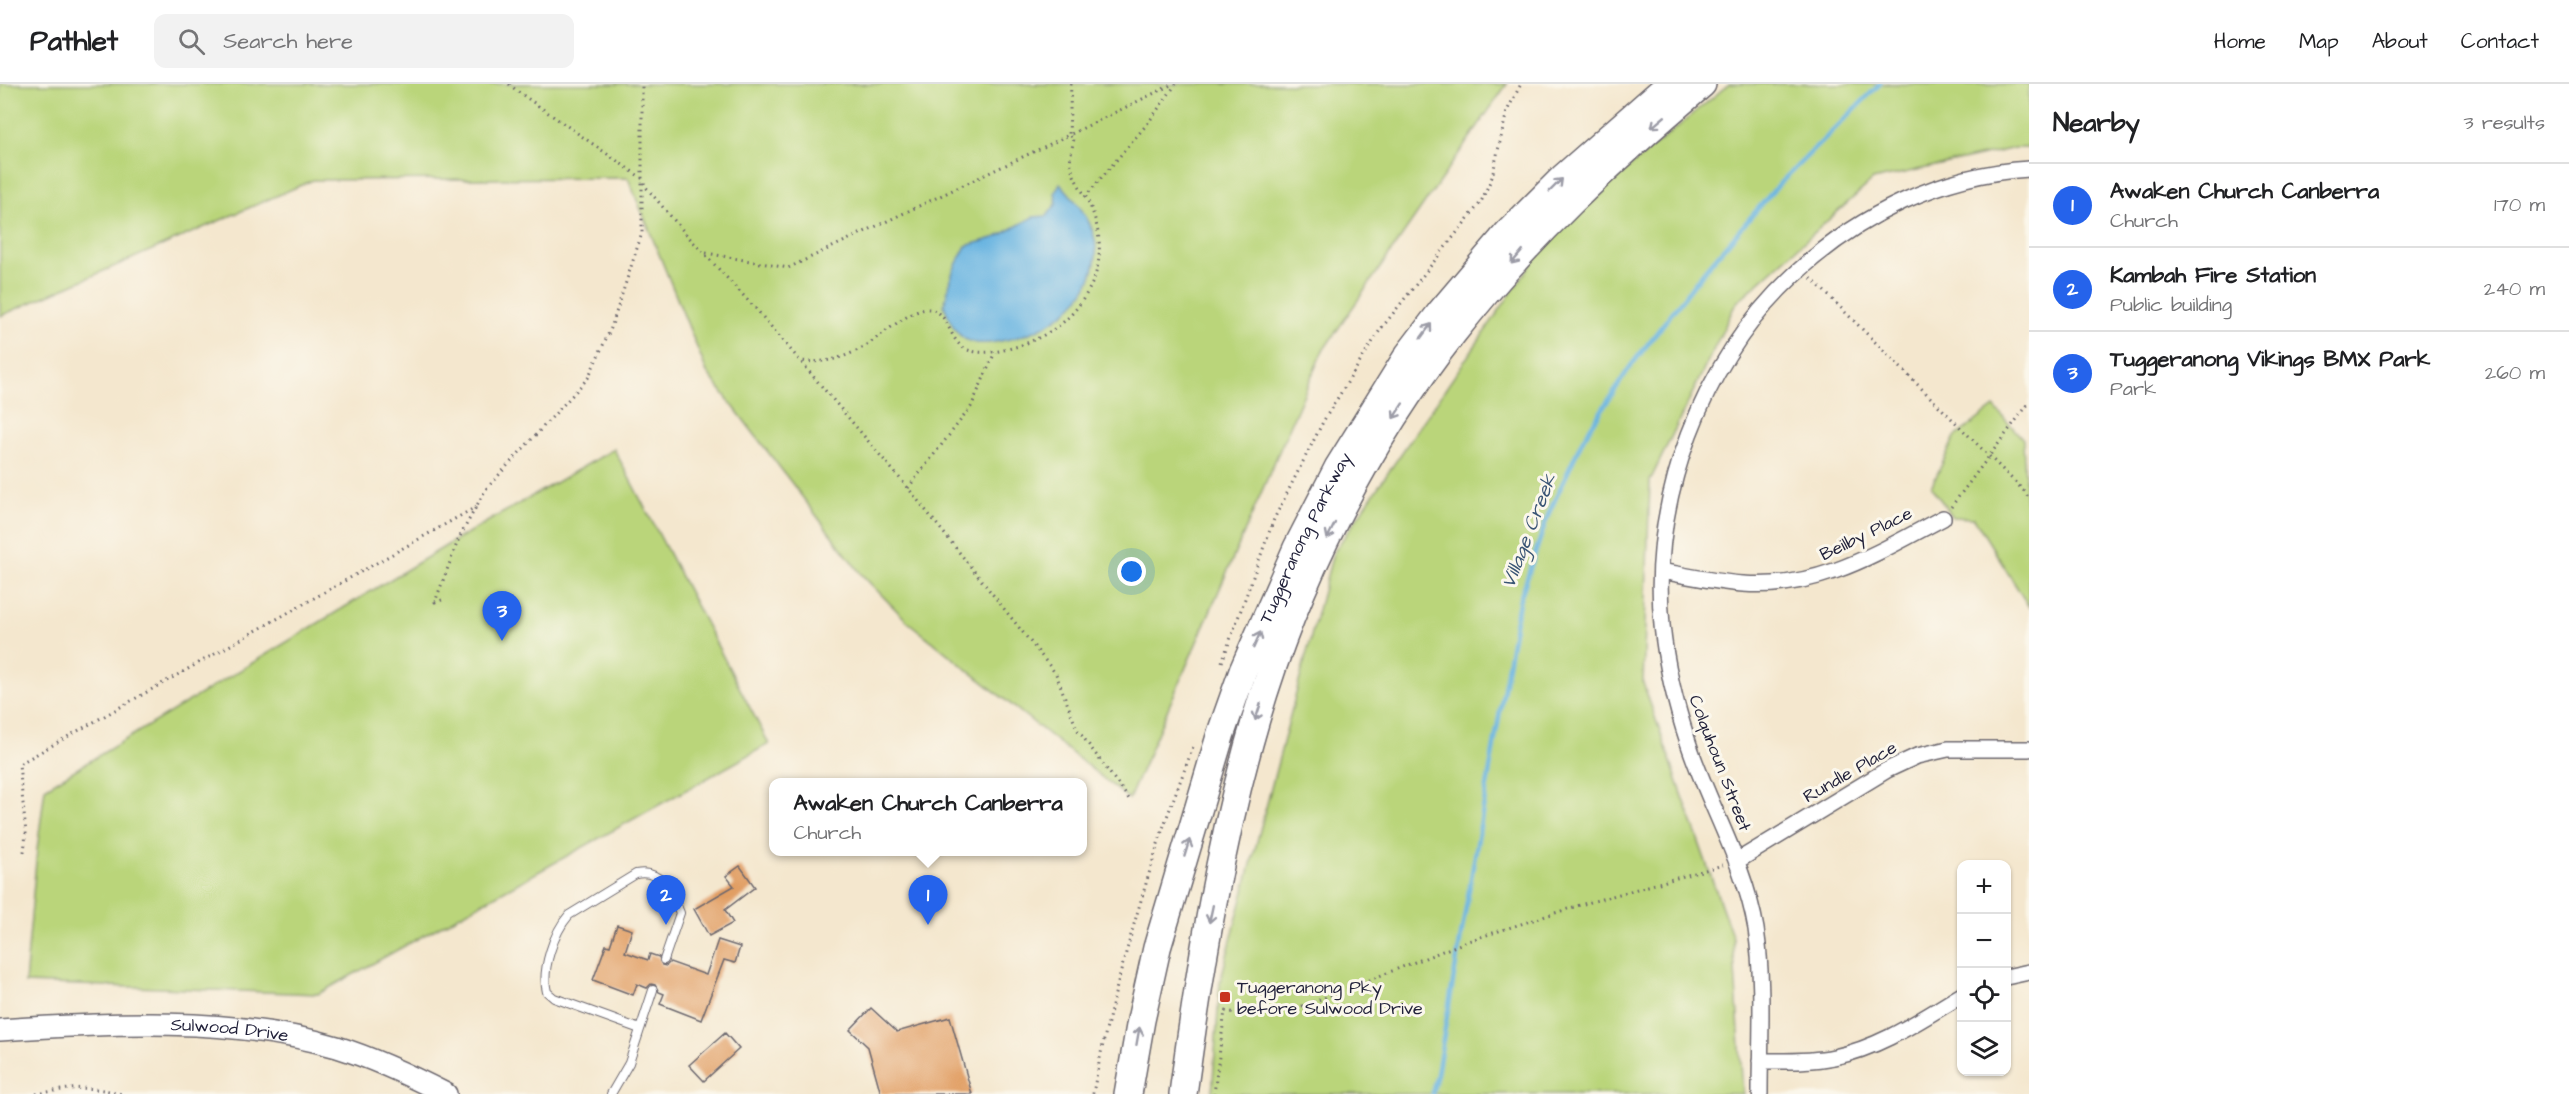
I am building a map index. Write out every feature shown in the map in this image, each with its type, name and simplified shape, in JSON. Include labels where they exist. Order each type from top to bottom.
[{"type":"highway","name":"Tuggeranong Parkway","points":[[1128,1094],[1157,948],[1221,733],[1244,671],[1293,558],[1338,468],[1409,354],[1441,312],[1508,233],[1563,178],[1670,84]]},
{"type":"highway","name":"Tuggeranong Parkway","points":[[1183,1094],[1209,925],[1243,763],[1275,659],[1310,576],[1347,499],[1376,446],[1419,379],[1453,332],[1529,243],[1589,183],[1702,84]]},
{"type":"main road","name":"Sulwood Drive","points":[[0,1030],[185,1024],[261,1031],[337,1047],[404,1073],[446,1094]]},
{"type":"street","name":"Colquhoun Street","points":[[1760,1094],[1760,976],[1755,927],[1737,861],[1689,746],[1674,698],[1662,622],[1661,571],[1673,491],[1687,440],[1707,392],[1732,348],[1762,308],[1801,268],[1859,224],[1904,200],[1952,182],[2001,172],[2029,170]]},
{"type":"street","name":"Beilby Place","points":[[1661,571],[1744,584],[1780,584],[1816,578],[1851,567],[1943,518]]},
{"type":"street","name":"Rundle Place","points":[[1737,861],[1887,770],[1917,756],[1948,749],[2029,749]]},
{"type":"street","points":[[2011,976],[2029,972]]},
{"type":"street","points":[[1760,1061],[1832,1058],[1871,1047],[1908,1029],[1957,998]]},
{"type":"lane","points":[[640,1029],[554,998],[547,992],[544,975],[546,967],[563,922],[569,915],[636,873],[645,872],[666,882],[680,913],[664,960]]},
{"type":"lane","points":[[611,1094],[629,1063],[653,990]]},
{"type":"path","points":[[509,84],[517,92],[643,179],[645,186],[685,233],[706,253],[908,488],[1056,674],[1077,729],[1129,799]]},
{"type":"path","points":[[442,600],[435,602],[459,538],[486,489],[588,378],[611,328],[642,233],[642,84]]},
{"type":"path","points":[[1069,135],[1071,84]]},
{"type":"path","points":[[706,253],[788,268],[1174,84]]},
{"type":"path","points":[[1085,197],[1148,123],[1174,84]]},
{"type":"path","points":[[800,361],[816,363],[836,360],[865,346],[919,310],[930,309],[943,316],[954,339],[968,350],[995,352],[1028,343],[1063,324],[1075,311],[1093,283],[1100,260],[1097,226],[1085,197],[1079,189],[1070,162],[1074,138],[1069,135]]},
{"type":"path","points":[[1801,268],[2029,499]]},
{"type":"path","points":[[908,488],[971,407],[995,352]]},
{"type":"path","points":[[1943,518],[2029,403]]},
{"type":"path","points":[[24,852],[26,833],[19,764],[476,507]]},
{"type":"path","points":[[1214,1094],[1225,1011],[1257,1016],[1306,1005],[1452,946],[1580,905],[1737,861]]},
{"type":"path","points":[[36,1094],[75,1087],[96,1087],[122,1094]]},
{"type":"green space","points":[[0,84],[1507,84],[1322,352],[1129,799],[908,622],[861,574],[707,372],[628,178],[313,180],[0,316]]},
{"type":"green space","points":[[1729,84],[2029,84],[2029,148],[2015,148],[1873,180],[1736,303],[1650,481],[1643,683],[1733,939],[1743,1094],[1212,1094],[1220,982],[1333,553],[1555,229]]},
{"type":"green space","points":[[1994,407],[2023,439],[2026,501],[2029,506],[2029,607],[1974,518],[1953,517],[1931,487],[1955,437]]},
{"type":"green space","points":[[614,449],[769,744],[318,994],[25,983],[45,788],[459,538]]},
{"type":"water","points":[[1060,183],[1085,215],[1094,234],[1096,255],[1093,272],[1086,288],[1076,302],[1063,313],[1034,331],[1018,337],[977,343],[959,335],[944,305],[953,271],[966,246],[997,237],[1033,217],[1047,216],[1057,203],[1055,193]]},
{"type":"building","points":[[740,866],[755,887],[725,910],[733,923],[709,936],[694,909],[734,886],[726,876]]},
{"type":"building","points":[[617,925],[632,930],[625,952],[648,960],[650,954],[659,957],[662,965],[666,966],[670,962],[706,975],[718,940],[740,947],[735,963],[724,960],[701,1020],[660,1004],[664,994],[659,992],[655,985],[651,984],[647,988],[637,984],[633,995],[593,980],[606,945],[610,946]]},
{"type":"building","points":[[871,1008],[897,1032],[950,1017],[972,1094],[881,1094],[868,1047],[850,1030]]},
{"type":"building","points":[[725,1033],[739,1049],[704,1081],[689,1065]]},
{"type":"waterway","name":"Village Creek","points":[[1432,1094],[1519,602],[1548,515],[1583,439],[1630,367],[1706,269],[1780,183],[1880,84]]},
{"type":"place","name":"Tuggeranong Vikings BMX Park","points":[[502,641]]},
{"type":"place","name":"Kambah Fire Station","points":[[666,925]]},
{"type":"place","name":"Awaken Church Canberra","points":[[928,925]]},
{"type":"place","name":"Tuggeranong Pky before Sulwood Drive","points":[[1225,997]]}]
